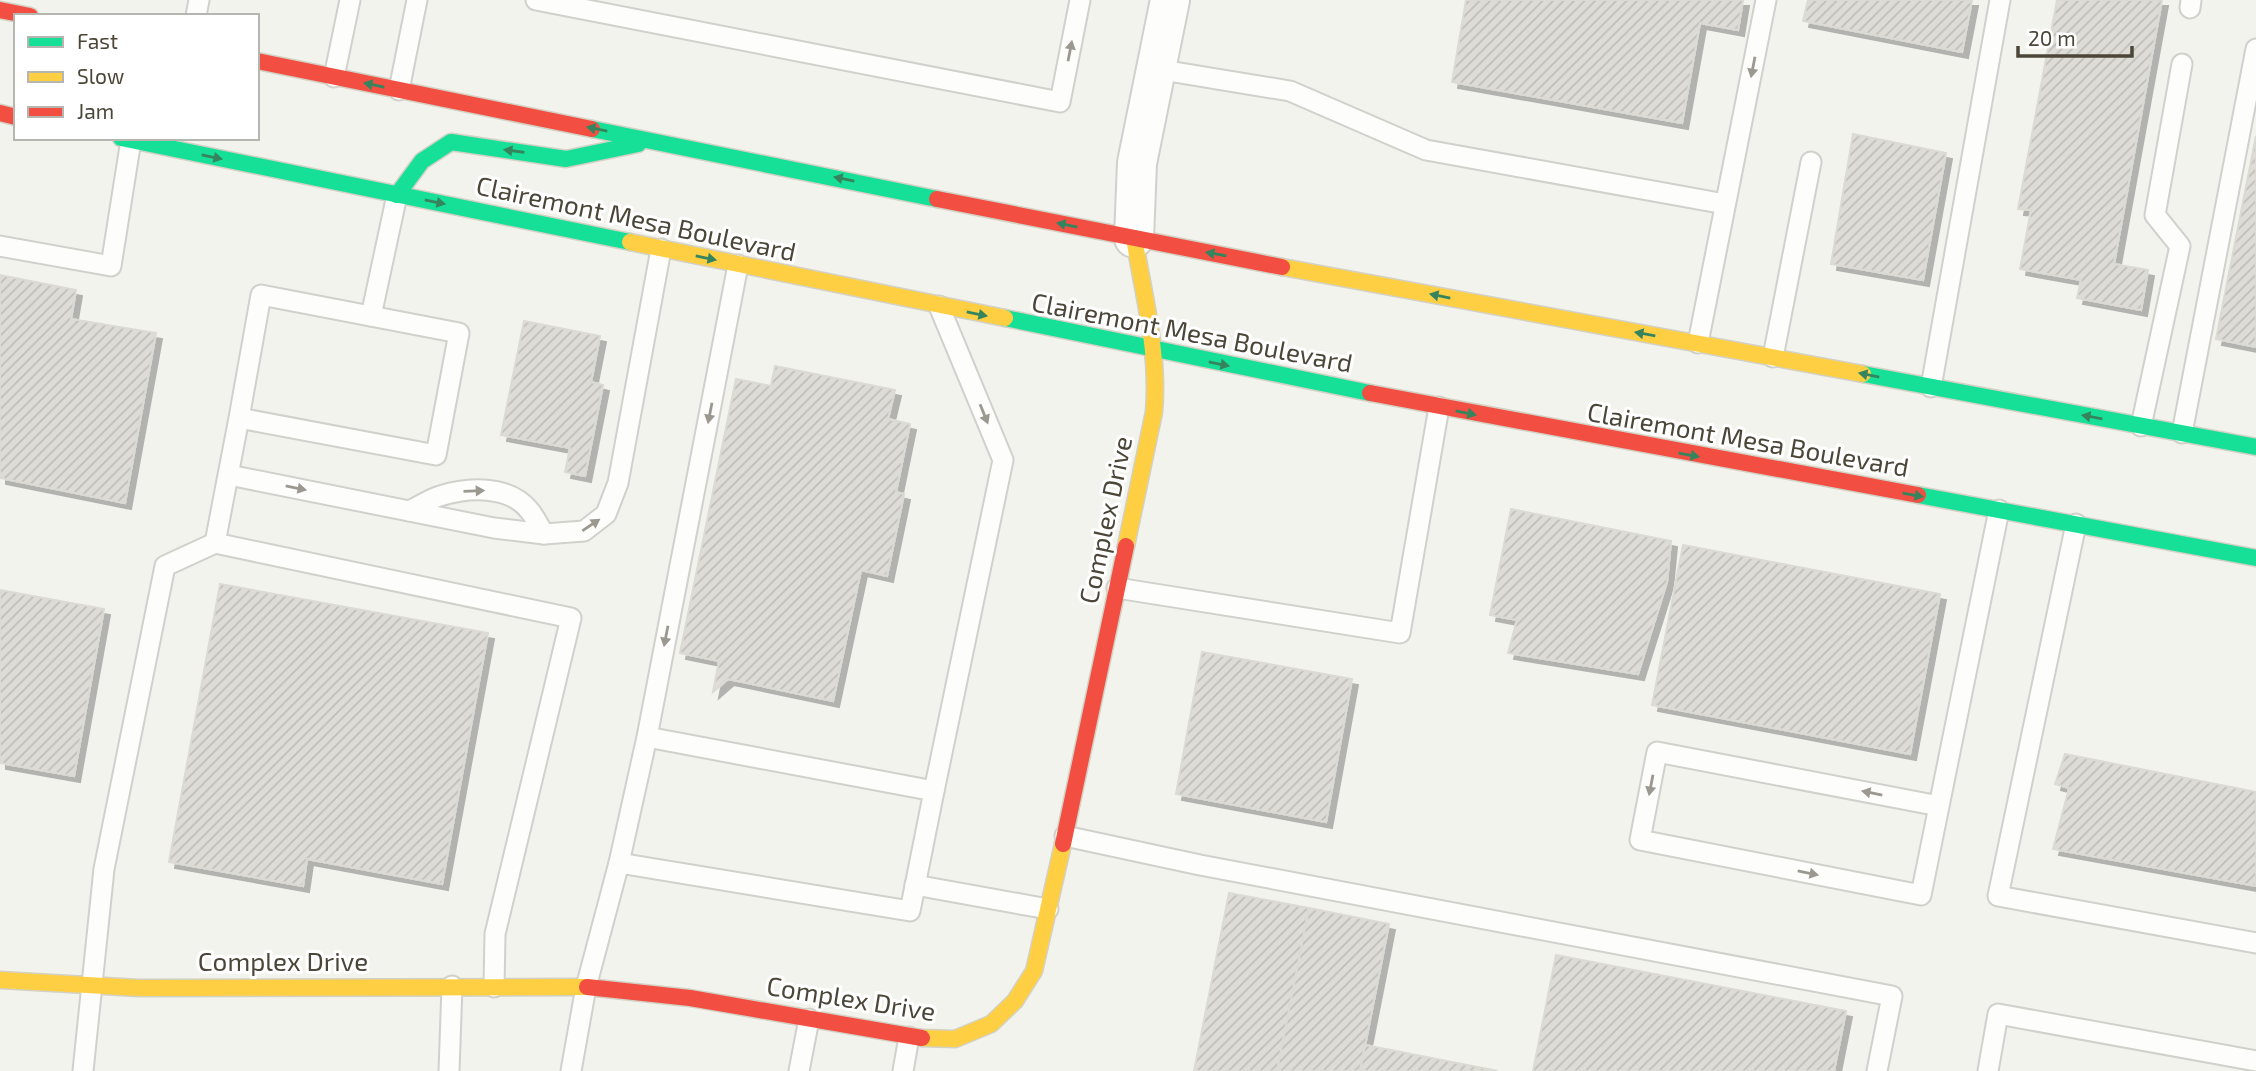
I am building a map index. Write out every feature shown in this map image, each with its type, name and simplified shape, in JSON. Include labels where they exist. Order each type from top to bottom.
[{"type":"main road","points":[[0,10],[20,14]]},
{"type":"main road","points":[[259,61],[1134,238],[2256,447]]},
{"type":"main road","name":"Clairemont Mesa Boulevard","points":[[131,140],[1438,407],[2256,558]]},
{"type":"main road","points":[[397,195],[422,161],[451,142],[566,159],[653,140]]},
{"type":"main road","name":"Complex Drive","points":[[0,980],[94,986],[586,987],[690,998],[909,1037],[955,1038],[991,1024],[1015,1001],[1034,971],[1065,836],[1157,395],[1134,238]]},
{"type":"street","points":[[1134,238],[1137,163],[1170,0]]},
{"type":"lane","points":[[334,77],[350,0]]},
{"type":"lane","points":[[399,90],[416,0]]},
{"type":"lane","points":[[536,0],[1060,102],[1080,0]]},
{"type":"lane","points":[[1698,343],[1766,0]]},
{"type":"lane","points":[[1931,387],[2000,0]]},
{"type":"lane","points":[[2182,433],[2256,49]]},
{"type":"lane","points":[[2141,426],[2180,246],[2155,215],[2182,64]]},
{"type":"lane","points":[[1156,69],[1290,91],[1426,150],[1725,204]]},
{"type":"lane","points":[[0,246],[111,266],[126,140]]},
{"type":"lane","points":[[1773,357],[1811,162]]},
{"type":"lane","points":[[371,316],[397,195]]},
{"type":"lane","points":[[229,475],[494,528],[544,534],[584,531],[606,514],[618,483],[661,249]]},
{"type":"lane","points":[[571,1071],[586,987],[619,863],[647,737],[738,265]]},
{"type":"lane","points":[[215,543],[261,295],[459,332],[436,455],[239,418]]},
{"type":"lane","points":[[619,863],[910,911],[1003,460],[939,306]]},
{"type":"lane","points":[[1117,588],[1400,632],[1438,407]]},
{"type":"lane","points":[[410,511],[439,496],[473,490],[503,492],[518,499],[529,510],[544,534]]},
{"type":"lane","points":[[1939,806],[1657,752],[1640,840],[1921,895],[1939,806],[1998,510]]},
{"type":"lane","points":[[2076,524],[1998,895],[2256,943]]},
{"type":"lane","points":[[83,1071],[94,986],[104,869],[165,566],[215,543],[571,618],[495,933],[494,987]]},
{"type":"lane","points":[[647,737],[934,792]]},
{"type":"lane","points":[[1065,836],[1213,868],[1892,996],[1877,1071]]},
{"type":"lane","points":[[915,885],[1048,909]]},
{"type":"lane","points":[[449,1071],[452,986]]},
{"type":"lane","points":[[1987,1071],[1998,1014],[2256,1061]]},
{"type":"lane","points":[[799,1071],[809,1019]]},
{"type":"lane","points":[[903,1071],[909,1037]]},
{"type":"building","points":[[1466,0],[1743,0],[1738,30],[1700,23],[1682,123],[1452,82]]},
{"type":"building","points":[[1808,0],[1972,0],[1962,52],[1803,21]]},
{"type":"building","points":[[2057,0],[2162,0],[2114,264],[2148,270],[2141,310],[2077,298],[2081,280],[2020,269],[2031,210],[2018,209]]},
{"type":"building","points":[[1853,134],[1946,153],[1923,280],[1831,264]]},
{"type":"building","points":[[2256,136],[2256,347],[2216,339]]},
{"type":"building","points":[[0,275],[76,290],[71,319],[156,333],[125,503],[0,478]]},
{"type":"building","points":[[524,321],[600,336],[591,382],[603,385],[585,476],[565,472],[570,448],[501,435]]},
{"type":"building","points":[[775,366],[895,390],[888,419],[910,424],[896,492],[904,494],[887,576],[861,570],[833,701],[728,679],[713,692],[719,661],[680,653],[736,379],[771,386]]},
{"type":"building","points":[[1511,509],[1671,541],[1667,582],[1638,674],[1508,653],[1517,620],[1490,615]]},
{"type":"building","points":[[1683,545],[1940,594],[1910,754],[1652,705]]},
{"type":"building","points":[[220,584],[488,633],[442,884],[307,859],[303,886],[169,862]]},
{"type":"building","points":[[0,590],[104,609],[74,776],[0,763]]},
{"type":"building","points":[[1202,652],[1352,679],[1326,822],[1176,794]]},
{"type":"building","points":[[2065,754],[2256,792],[2256,886],[2053,849],[2069,788],[2055,784]]},
{"type":"building","points":[[1229,893],[1309,908],[1277,1071],[1194,1071]]},
{"type":"building","points":[[1309,908],[1389,924],[1360,1071],[1277,1071]]},
{"type":"building","points":[[1556,955],[1846,1011],[1834,1071],[1533,1071]]},
{"type":"building","points":[[1365,1045],[1498,1071],[1360,1071]]},
{"type":"traffic: fast","points":[[592,129],[937,199]]},
{"type":"traffic: fast","points":[[131,140],[630,242]]},
{"type":"traffic: fast","points":[[397,195],[422,161],[451,142],[566,159],[638,144]]},
{"type":"traffic: fast","points":[[1005,318],[1370,393]]},
{"type":"traffic: fast","points":[[1863,374],[2256,447]]},
{"type":"traffic: fast","points":[[1918,495],[2256,558]]},
{"type":"traffic: slow","points":[[1126,546],[1154,412],[1155,390],[1150,325],[1134,238]]},
{"type":"traffic: slow","points":[[630,242],[1005,318]]},
{"type":"traffic: slow","points":[[1282,267],[1863,374]]},
{"type":"traffic: slow","points":[[922,1038],[955,1039],[991,1024],[1015,1001],[1034,971],[1063,844]]},
{"type":"traffic: slow","points":[[0,980],[139,988],[587,987]]},
{"type":"traffic: jam","points":[[0,10],[20,14]]},
{"type":"traffic: jam","points":[[259,61],[592,129]]},
{"type":"traffic: jam","points":[[0,113],[14,116]]},
{"type":"traffic: jam","points":[[937,199],[1282,267]]},
{"type":"traffic: jam","points":[[1370,393],[1918,495]]},
{"type":"traffic: jam","points":[[1063,844],[1126,546]]},
{"type":"traffic: jam","points":[[587,987],[690,998],[922,1038]]}]
